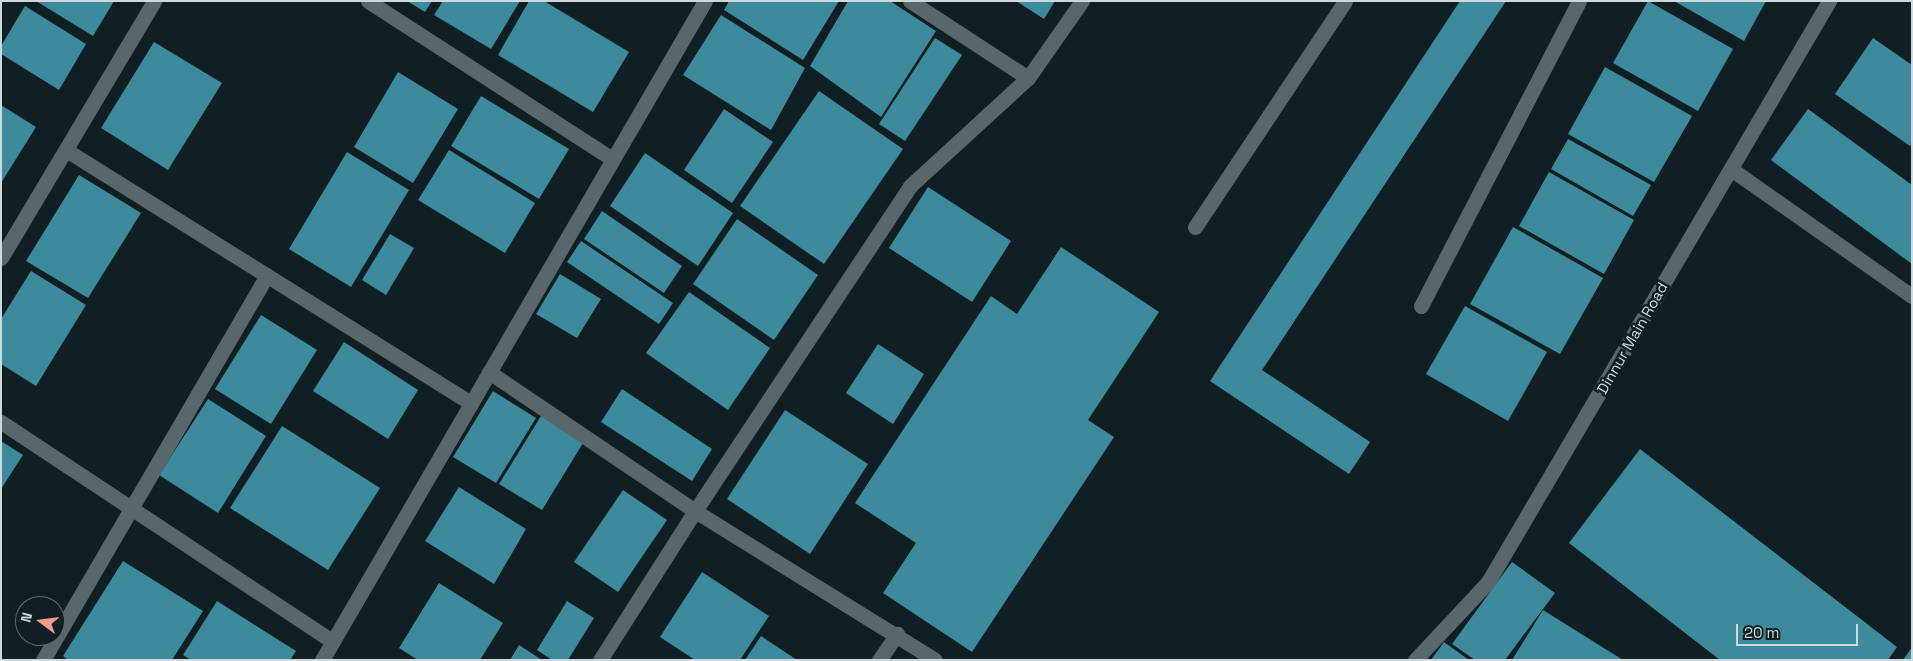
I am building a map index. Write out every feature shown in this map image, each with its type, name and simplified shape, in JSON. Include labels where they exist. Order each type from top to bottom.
[{"type":"street","points":[[1,258],[154,1]]},
{"type":"street","points":[[368,1],[612,159]]},
{"type":"street","points":[[322,660],[705,1]]},
{"type":"street","points":[[910,1],[1028,78]]},
{"type":"street","points":[[600,660],[695,511],[910,186],[1028,78],[1082,1]]},
{"type":"street","points":[[1195,227],[1345,1]]},
{"type":"street","points":[[1421,306],[1579,1]]},
{"type":"street","name":"Dinnur Main Road","points":[[1415,660],[1488,582],[1829,1]]},
{"type":"street","points":[[66,150],[471,403]]},
{"type":"street","points":[[1731,169],[1912,296]]},
{"type":"street","points":[[43,660],[267,275]]},
{"type":"street","points":[[489,372],[695,511],[897,634],[935,660]]},
{"type":"street","points":[[1,422],[332,642]]},
{"type":"street","points":[[879,660],[897,634]]},
{"type":"building","points":[[36,1],[114,1],[93,36]]},
{"type":"building","points":[[407,1],[432,1],[425,12]]},
{"type":"building","points":[[443,1],[520,1],[491,49],[434,15]]},
{"type":"building","points":[[529,1],[544,1],[629,52],[593,112],[498,55]]},
{"type":"building","points":[[729,1],[839,1],[803,60],[724,10]]},
{"type":"building","points":[[848,1],[890,1],[936,31],[881,117],[810,66]]},
{"type":"building","points":[[1016,1],[1055,1],[1044,19]]},
{"type":"building","points":[[1460,1],[1506,1],[1262,370],[1370,442],[1349,474],[1210,381]]},
{"type":"building","points":[[1648,1],[1733,49],[1698,111],[1613,63]]},
{"type":"building","points":[[1674,1],[1766,1],[1744,41]]},
{"type":"building","points":[[25,6],[86,44],[59,90],[1,54],[1,46]]},
{"type":"building","points":[[721,15],[805,68],[771,130],[683,75]]},
{"type":"building","points":[[935,38],[962,55],[905,141],[879,124]]},
{"type":"building","points":[[1873,38],[1912,65],[1912,143],[1910,146],[1835,94]]},
{"type":"building","points":[[154,42],[222,83],[168,170],[101,128]]},
{"type":"building","points":[[1605,67],[1692,116],[1654,182],[1568,134]]},
{"type":"building","points":[[398,72],[458,109],[413,183],[354,147]]},
{"type":"building","points":[[819,91],[903,149],[824,264],[740,206]]},
{"type":"building","points":[[481,96],[569,149],[539,199],[451,146]]},
{"type":"building","points":[[1,105],[36,127],[1,183]]},
{"type":"building","points":[[724,109],[773,142],[732,203],[684,170]]},
{"type":"building","points":[[1808,109],[1912,185],[1912,264],[1771,160]]},
{"type":"building","points":[[1568,139],[1651,185],[1633,216],[1551,169]]},
{"type":"building","points":[[449,150],[535,203],[505,253],[418,200]]},
{"type":"building","points":[[347,152],[409,190],[351,287],[289,249]]},
{"type":"building","points":[[645,153],[733,213],[698,266],[610,206]]},
{"type":"building","points":[[1549,172],[1634,220],[1604,274],[1519,226]]},
{"type":"building","points":[[79,175],[141,213],[88,298],[26,261]]},
{"type":"building","points":[[928,187],[1011,241],[972,302],[889,248]]},
{"type":"building","points":[[602,211],[682,266],[664,293],[584,239]]},
{"type":"building","points":[[737,219],[818,275],[774,340],[693,284]]},
{"type":"building","points":[[1513,227],[1603,278],[1560,354],[1470,304]]},
{"type":"building","points":[[390,234],[414,248],[386,295],[362,280]]},
{"type":"building","points":[[581,241],[673,303],[659,324],[567,262]]},
{"type":"building","points":[[1061,247],[1159,312],[1088,420],[1114,437],[972,652],[883,593],[916,543],[855,503],[991,296],[1017,314]]},
{"type":"building","points":[[31,271],[86,305],[36,386],[1,364],[1,319]]},
{"type":"building","points":[[560,274],[601,299],[577,338],[536,314]]},
{"type":"building","points":[[689,292],[770,348],[728,410],[646,353]]},
{"type":"building","points":[[1465,306],[1547,352],[1508,421],[1426,374]]},
{"type":"building","points":[[261,315],[317,350],[271,424],[215,389]]},
{"type":"building","points":[[344,342],[418,390],[388,439],[313,391]]},
{"type":"building","points":[[878,344],[924,374],[893,424],[846,393]]},
{"type":"building","points":[[622,389],[712,449],[692,481],[601,422]]},
{"type":"building","points":[[493,391],[536,418],[496,483],[453,457]]},
{"type":"building","points":[[208,399],[266,436],[218,513],[159,475]]},
{"type":"building","points":[[785,410],[868,464],[810,554],[727,499]]},
{"type":"building","points":[[541,416],[583,443],[542,510],[499,484]]},
{"type":"building","points":[[282,426],[380,488],[328,570],[230,508]]},
{"type":"building","points":[[1,441],[23,455],[1,489]]},
{"type":"building","points":[[1640,449],[1897,647],[1888,660],[1720,660],[1569,543]]},
{"type":"building","points":[[459,487],[526,529],[494,584],[425,541]]},
{"type":"building","points":[[623,490],[667,520],[618,592],[574,562]]},
{"type":"building","points":[[123,561],[203,611],[172,660],[68,660],[63,656]]},
{"type":"building","points":[[1512,562],[1555,593],[1505,660],[1475,660],[1452,644]]},
{"type":"building","points":[[702,572],[769,616],[740,660],[695,660],[660,637]]},
{"type":"building","points":[[439,583],[503,623],[480,660],[418,660],[399,648]]},
{"type":"building","points":[[217,601],[296,651],[290,660],[191,660],[183,655]]},
{"type":"building","points":[[567,601],[594,618],[568,660],[552,660],[537,650]]},
{"type":"building","points":[[1543,610],[1623,660],[1512,660]]},
{"type":"building","points":[[761,636],[797,660],[745,660]]},
{"type":"building","points":[[1444,642],[1469,660],[1431,660]]},
{"type":"building","points":[[519,645],[542,660],[510,660]]},
{"type":"building","points":[[1912,647],[1912,660],[1903,660]]}]
